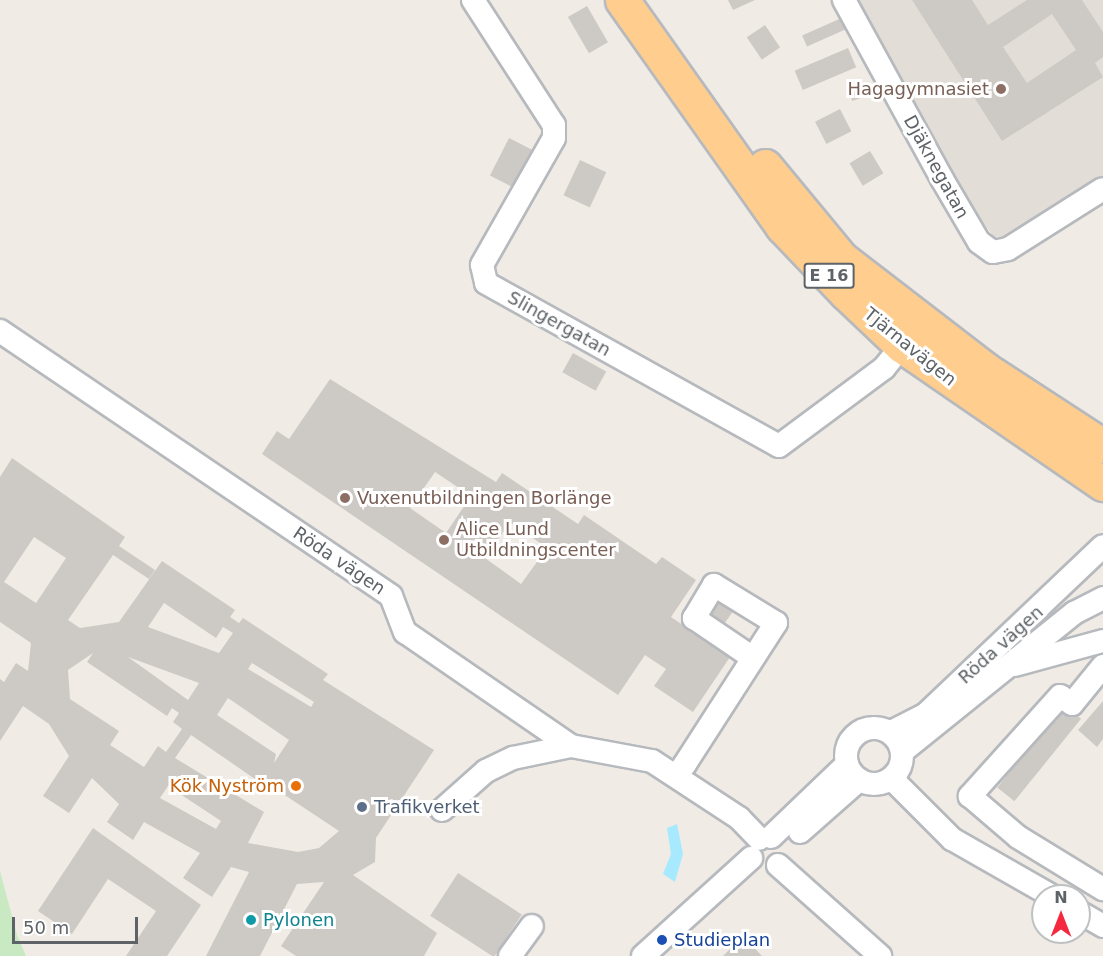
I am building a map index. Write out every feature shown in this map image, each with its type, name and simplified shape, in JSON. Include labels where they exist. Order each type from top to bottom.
[{"type":"highway","name":"Tjärnavägen","points":[[622,0],[782,226],[902,346],[1103,484]]},
{"type":"highway","name":"Tjärnavägen","points":[[650,0],[780,186],[841,258],[986,369],[1103,446]]},
{"type":"street","name":"Slingergatan","points":[[473,0],[554,125],[554,138],[482,265],[486,283],[778,446],[884,368],[902,346]]},
{"type":"street","name":"Djäknegatan","points":[[844,0],[979,242],[993,252],[1008,249],[1103,189]]},
{"type":"street","name":"Röda vägen","points":[[0,331],[391,596],[405,632],[571,746],[652,761],[676,776],[766,852],[880,956]]},
{"type":"street","name":"Röda vägen","points":[[897,741],[1103,546]]},
{"type":"street","name":"Röda vägen","points":[[897,741],[1002,669],[1074,613],[1103,598]]},
{"type":"street","points":[[1002,669],[1103,641]]},
{"type":"street","points":[[676,776],[753,658]]},
{"type":"street","points":[[1103,666],[1072,704],[1060,696],[970,796],[1018,837],[1103,889]]},
{"type":"street","points":[[874,728],[897,741],[892,779],[876,785],[853,772],[847,747],[857,733],[874,728]]},
{"type":"street","points":[[442,810],[495,766],[571,746]]},
{"type":"street","points":[[653,953],[853,772]]},
{"type":"street","points":[[892,779],[952,839],[1032,884]]},
{"type":"street","points":[[995,861],[1018,837]]},
{"type":"street","points":[[510,956],[532,926]]},
{"type":"shaded area","name":"Hagagymnasiet","points":[[851,0],[1103,0],[1103,182],[1012,239],[994,236],[945,178]]},
{"type":"green space","points":[[0,871],[17,935],[26,956],[0,956]]},
{"type":"water","points":[[677,824],[683,854],[675,882],[663,874],[671,854],[667,828]]},
{"type":"building","points":[[728,0],[755,0],[733,10]]},
{"type":"building","points":[[912,0],[972,0],[988,25],[1027,0],[1082,0],[1103,32],[1103,57],[1095,63],[1103,77],[1002,141]],"holes":[[[1052,14],[1076,50],[1027,83],[1003,47]]]},
{"type":"building","points":[[587,6],[608,42],[589,53],[568,17]]},
{"type":"building","points":[[846,16],[851,27],[807,46],[802,36]]},
{"type":"building","points":[[765,25],[780,47],[762,60],[747,37]]},
{"type":"building","points":[[848,48],[856,67],[803,90],[795,71]]},
{"type":"building","points":[[867,83],[871,94],[852,101],[848,90]]},
{"type":"building","points":[[840,109],[851,131],[826,144],[815,122]]},
{"type":"building","points":[[509,138],[533,150],[514,188],[490,175]]},
{"type":"building","points":[[870,151],[883,173],[863,186],[849,163]]},
{"type":"building","points":[[580,160],[606,172],[590,208],[564,195]]},
{"type":"building","points":[[573,353],[606,371],[596,391],[562,372]]},
{"type":"building","name":"Alice Lund Utbildningscenter","points":[[330,379],[496,482],[502,473],[578,524],[584,515],[656,564],[662,557],[696,580],[671,617],[730,657],[693,712],[654,686],[666,669],[645,655],[618,695],[262,454],[277,431],[289,439]],"holes":[[[435,472],[471,496],[446,533],[410,508]],[[510,522],[547,548],[521,584],[485,558]]]},
{"type":"building","points":[[12,458],[125,537],[119,546],[155,570],[149,579],[113,555],[68,620],[80,628],[119,622],[162,561],[235,610],[230,617],[239,623],[243,618],[328,674],[323,680],[434,750],[376,838],[375,862],[353,875],[437,933],[424,956],[296,956],[281,946],[324,882],[297,884],[260,956],[206,956],[249,872],[231,867],[212,897],[183,878],[200,853],[144,822],[133,840],[107,822],[119,804],[92,778],[69,813],[43,796],[69,756],[49,724],[23,706],[0,741],[0,679],[4,682],[16,663],[28,671],[31,643],[0,622],[0,477]],"holes":[[[34,537],[66,558],[36,603],[4,582]],[[164,603],[216,638],[223,627],[233,633],[219,653],[148,627]],[[93,653],[87,662],[167,716],[172,708],[179,713],[173,722],[182,729],[166,752],[158,746],[144,767],[110,745],[119,731],[70,699],[68,670]],[[128,657],[199,683],[188,700]],[[252,663],[314,702],[311,707],[248,669]],[[228,698],[289,740],[274,763],[276,754],[217,715]],[[191,735],[258,781],[266,774],[262,780],[339,831],[319,848],[298,852],[248,843],[264,812],[175,758]],[[168,786],[221,821],[216,829],[160,798]]]},
{"type":"building","points":[[717,601],[733,612],[720,630],[704,619]]},
{"type":"building","points":[[1103,701],[1103,739],[1097,747],[1078,730]]},
{"type":"building","points":[[1064,705],[1081,719],[1014,801],[997,787]]},
{"type":"building","points":[[93,828],[201,905],[167,956],[126,956],[156,911],[108,879],[72,934],[38,911]]},
{"type":"building","points":[[458,873],[522,914],[495,956],[430,916]]},
{"type":"building","points":[[743,936],[762,956],[723,956]]},
{"type":"place","name":"Hagagymnasiet","points":[[1001,89]]},
{"type":"place","name":"Vuxenutbildningen Borlänge","points":[[345,498]]},
{"type":"place","name":"Alice Lund Utbildningscenter","points":[[444,540]]},
{"type":"place","name":"Kök Nyström","points":[[296,786]]},
{"type":"place","name":"Trafikverket","points":[[362,807]]},
{"type":"place","name":"Pylonen","points":[[251,920]]},
{"type":"place","name":"Studieplan","points":[[662,940]]}]
